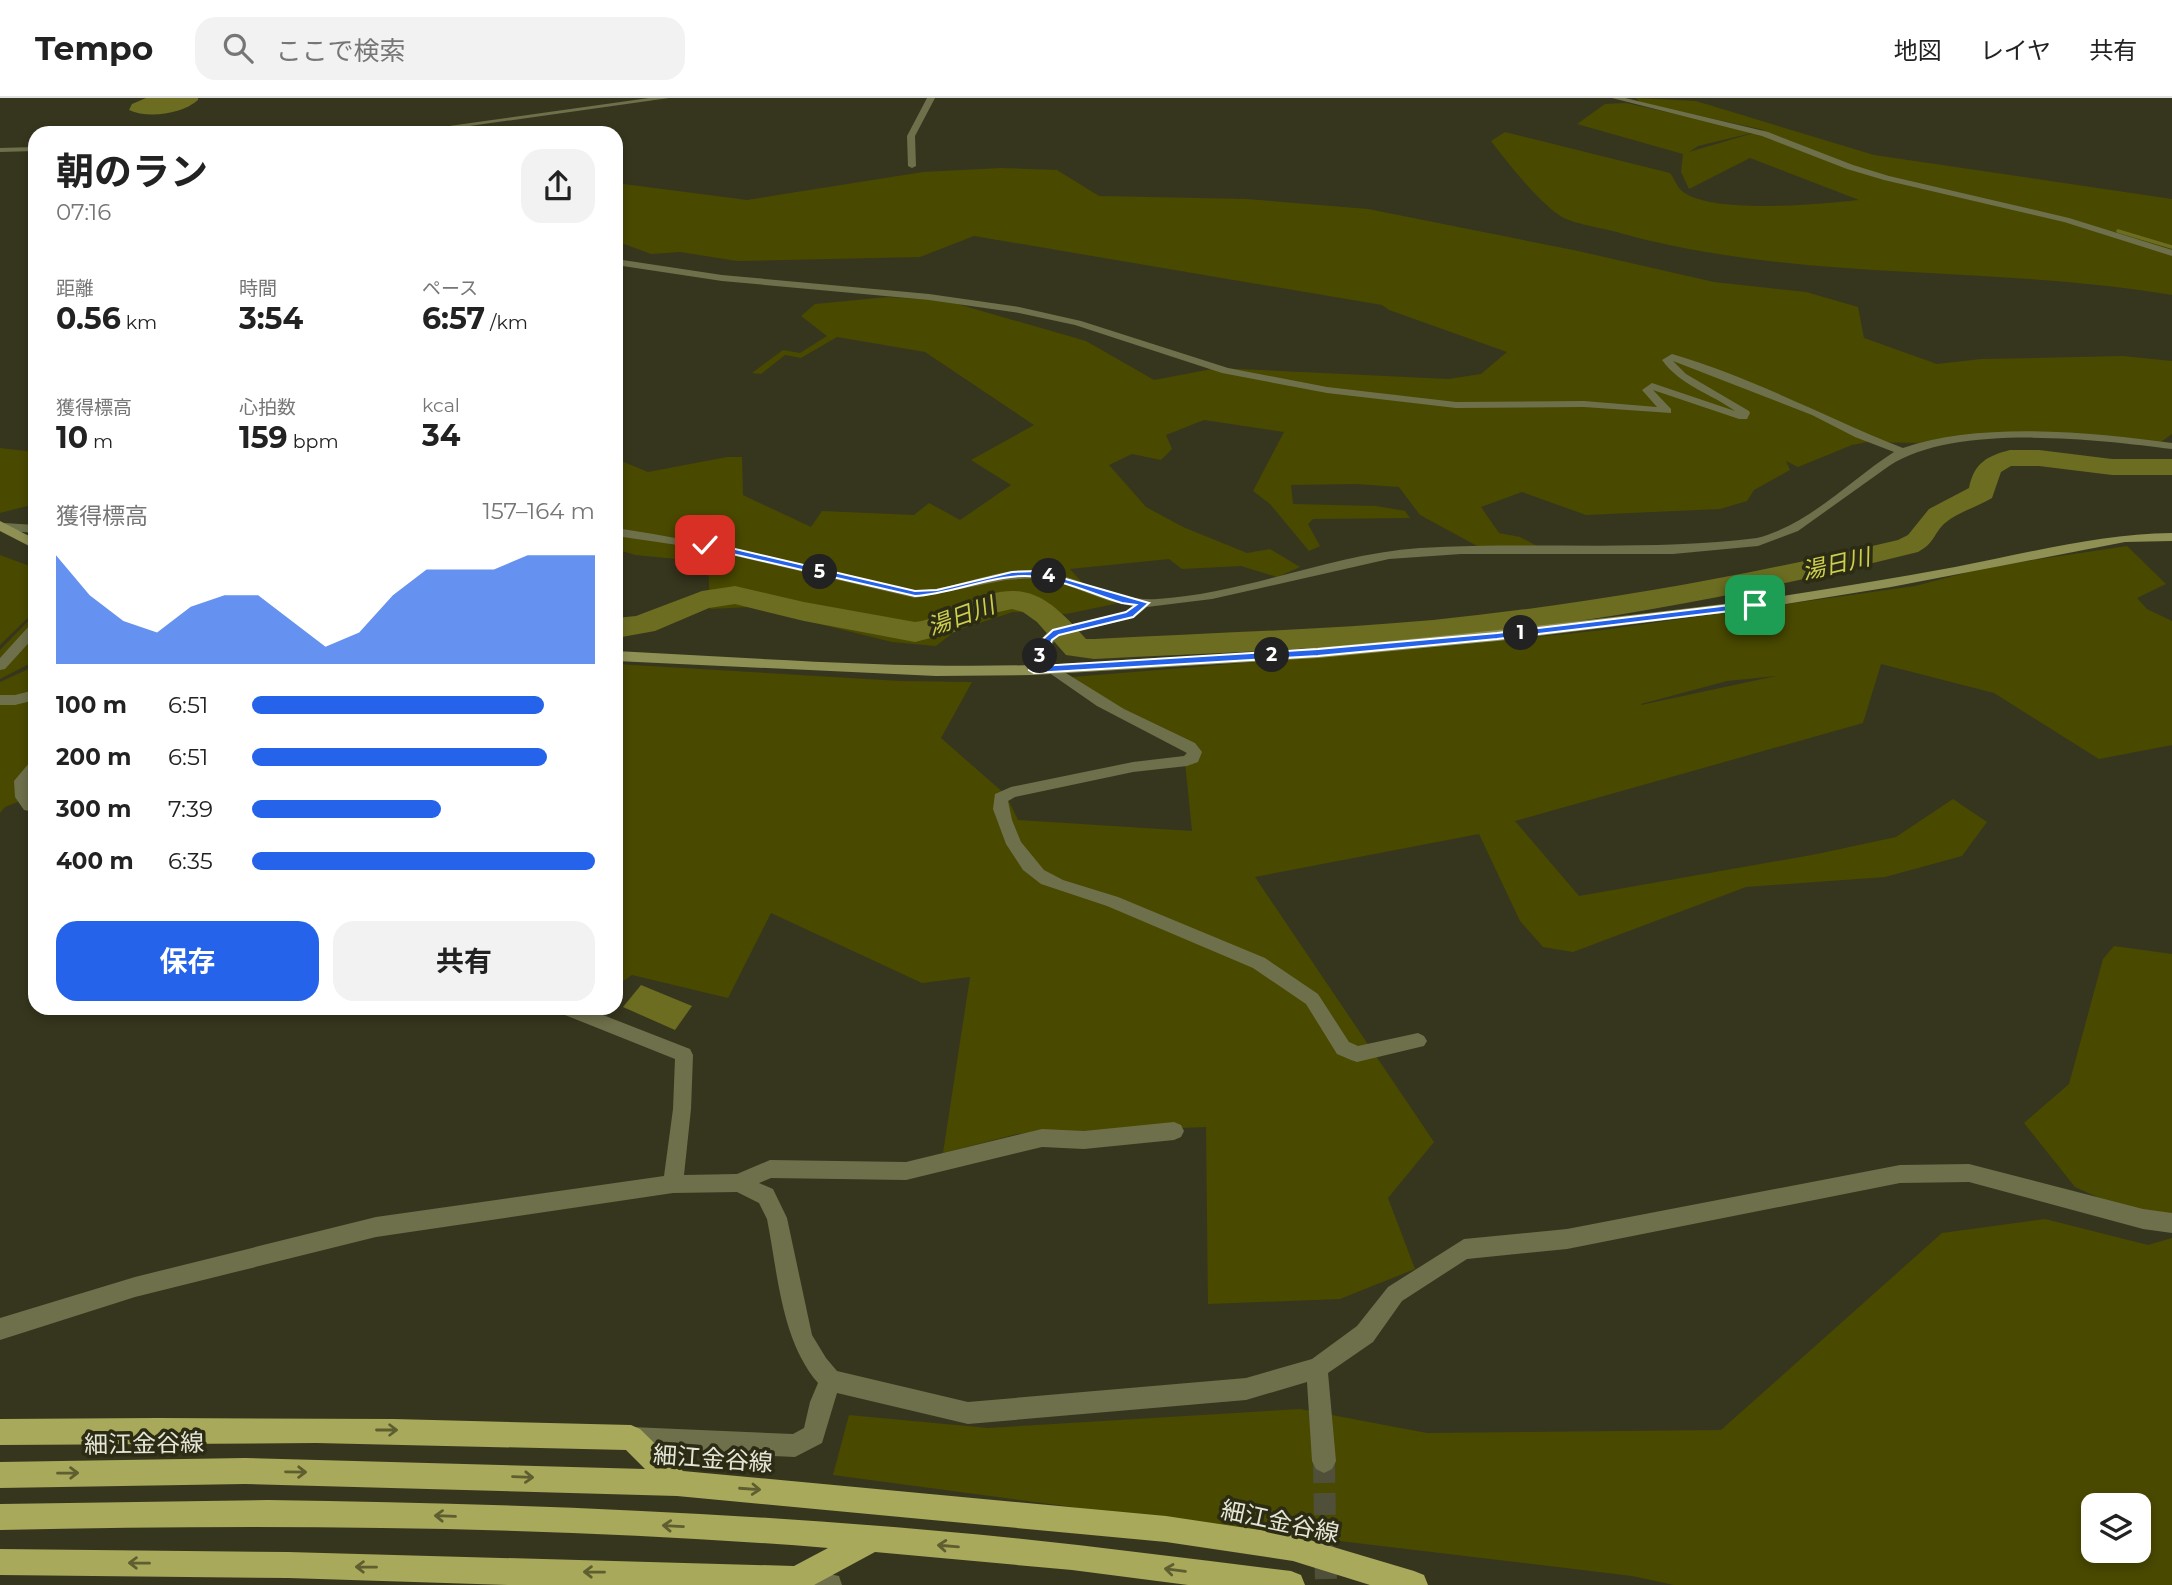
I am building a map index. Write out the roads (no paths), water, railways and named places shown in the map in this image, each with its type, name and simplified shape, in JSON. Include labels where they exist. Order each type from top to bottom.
[{"type":"main road","points":[[0,1432],[208,1428],[373,1429],[631,1438],[677,1483]]},
{"type":"main road","name":"細江金谷線","points":[[0,1475],[245,1471],[677,1483],[1166,1529],[1293,1548],[1414,1585]]},
{"type":"main road","points":[[0,1517],[232,1513],[575,1520],[872,1539],[1072,1557],[1291,1585]]},
{"type":"main road","points":[[0,1562],[288,1565],[796,1580],[872,1539]]},
{"type":"street","points":[[455,126],[664,98]]},
{"type":"street","points":[[912,166],[912,136],[931,98]]},
{"type":"street","points":[[1616,98],[1765,134],[1886,178],[2066,220],[2172,253]]},
{"type":"street","points":[[0,150],[28,149]]},
{"type":"street","points":[[623,263],[745,281],[929,297],[1019,310],[1078,323],[1227,371],[1340,392],[1456,405],[1584,404],[1667,411],[1647,390],[1652,386],[1743,417],[1745,413],[1737,406],[1672,368],[1667,360],[1672,356],[1816,412],[1859,435],[1903,452]]},
{"type":"street","points":[[623,533],[705,545],[915,594],[937,592],[1012,575],[1038,574],[1125,601],[1144,603],[1182,600],[1327,567],[1415,552],[1670,551],[1763,542],[1786,533],[1903,452],[1931,442],[2019,437],[2108,438],[2172,446]]},
{"type":"street","points":[[2,526],[28,528]]},
{"type":"street","points":[[2,526],[28,541]]},
{"type":"street","points":[[623,656],[916,671],[1034,670],[1318,653],[1497,636],[1755,605],[1891,583],[2125,538],[2172,537]]},
{"type":"street","points":[[1034,670],[1048,639],[1056,632],[1129,615],[1144,603]]},
{"type":"street","points":[[0,666],[28,636]]},
{"type":"street","points":[[1053,669],[1083,694],[1190,747],[1195,752],[1193,758],[1187,761],[1132,767],[1011,792],[1000,798],[1000,809],[1015,849],[1045,879],[1116,901],[1133,912],[1259,962],[1311,999],[1343,1048],[1357,1054],[1418,1041]]},
{"type":"street","points":[[0,699],[15,700],[28,697]]},
{"type":"street","points":[[28,774],[22,780],[23,797],[28,804]]},
{"type":"street","points":[[584,1015],[684,1055],[682,1109],[673,1184]]},
{"type":"street","points":[[0,1329],[135,1287],[376,1227],[673,1184],[738,1183],[770,1169],[819,1172],[906,1171],[1042,1138],[1084,1140],[1174,1130]]},
{"type":"street","points":[[738,1183],[766,1196],[777,1218],[802,1338],[818,1366],[831,1381],[968,1413],[1246,1389],[1317,1368],[1364,1334],[1395,1294],[1464,1249],[1567,1239],[1900,1174],[1969,1173],[2143,1219],[2172,1223]]},
{"type":"street","points":[[1317,1368],[1324,1461]]},
{"type":"street","points":[[631,1438],[794,1446],[814,1435],[821,1402],[831,1381]]},
{"type":"street","points":[[796,1580],[830,1585]]},
{"type":"waterway","points":[[2118,231],[2172,247]]},
{"type":"waterway","name":"湯日川","points":[[623,628],[645,624],[698,601],[727,595],[750,597],[804,612],[915,632],[943,626],[998,602],[1026,602],[1041,609],[1077,648],[1094,649],[1364,635],[1501,622],[1706,590],[1908,546],[1920,540],[1926,528],[1938,515],[1982,492],[1988,470],[1999,461],[2010,458],[2039,458],[2112,467],[2172,467]]},
{"type":"tunnel","points":[[1324,1461],[1326,1585]]}]
